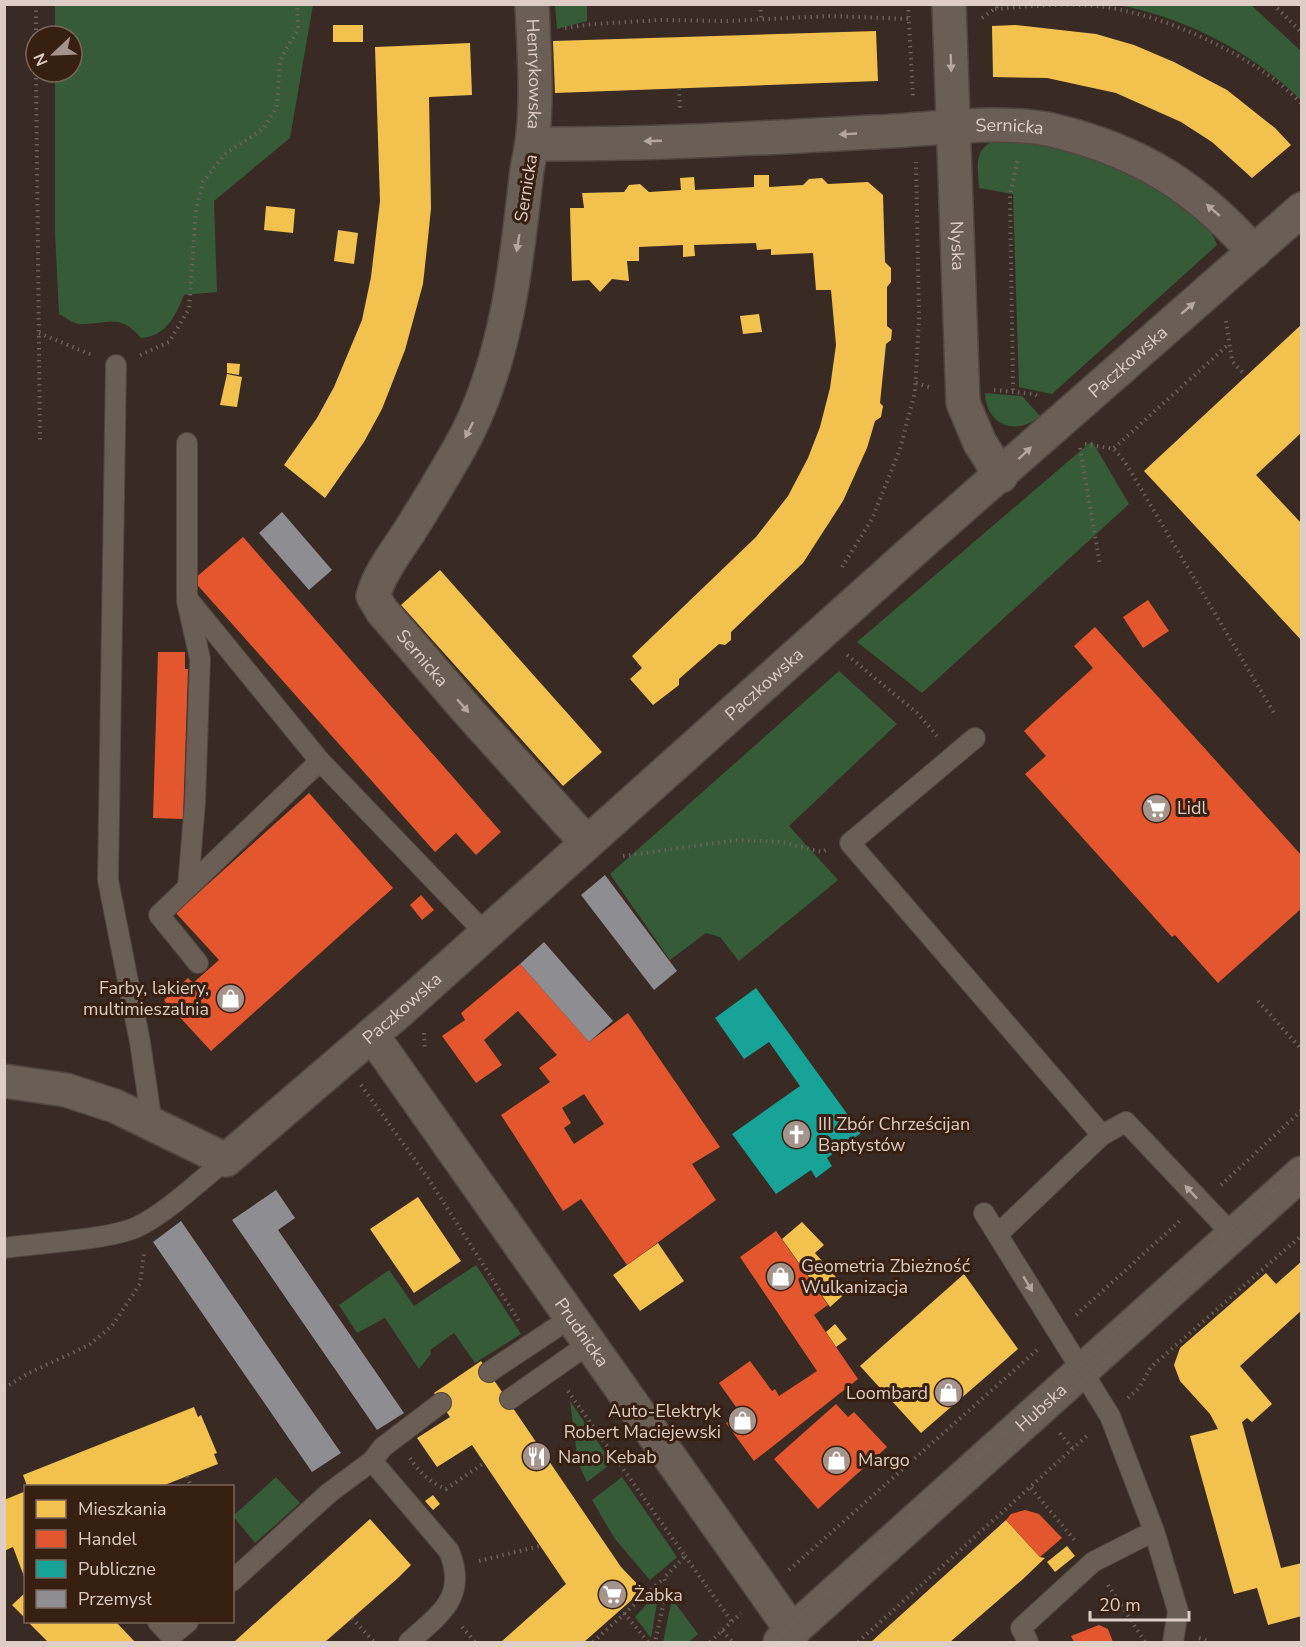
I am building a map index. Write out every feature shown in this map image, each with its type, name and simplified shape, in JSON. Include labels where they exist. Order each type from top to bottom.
[{"type":"street","name":"Henrykowska","points":[[532,4],[535,112],[533,144]]},
{"type":"street","name":"Nyska","points":[[949,4],[963,403],[980,443],[1001,476]]},
{"type":"street","name":"Sernicka","points":[[587,843],[467,710],[382,611],[373,596],[381,576],[435,491],[466,435],[495,363],[503,339],[527,169],[533,144],[790,137],[954,128],[1054,131],[1100,144],[1158,168],[1208,206],[1254,252]]},
{"type":"street","name":"Paczkowska","points":[[226,1160],[372,1035],[1302,209]]},
{"type":"street","name":"Prudnicka","points":[[372,1035],[590,1343],[787,1637]]},
{"type":"street","points":[[4,1081],[66,1090],[115,1107],[226,1160]]},
{"type":"street","name":"Hubska","points":[[787,1637],[1302,1173]]},
{"type":"lane","points":[[116,365],[108,880],[140,1042],[152,1124]]},
{"type":"lane","points":[[187,442],[186,598],[200,659],[195,802],[188,887]]},
{"type":"lane","points":[[186,598],[320,761],[485,933]]},
{"type":"lane","points":[[975,738],[850,843],[1102,1135]]},
{"type":"lane","points":[[198,963],[159,915],[320,761]]},
{"type":"lane","points":[[998,1234],[1102,1135],[1126,1122],[1232,1234]]},
{"type":"lane","points":[[4,1248],[117,1233],[137,1226],[183,1195],[226,1160]]},
{"type":"lane","points":[[984,1213],[1110,1416],[1154,1531],[1178,1611],[1173,1642]]},
{"type":"lane","points":[[489,1372],[572,1317]]},
{"type":"lane","points":[[510,1400],[590,1343]]},
{"type":"lane","points":[[234,1576],[329,1493],[372,1461],[397,1437],[441,1403]]},
{"type":"lane","points":[[372,1461],[448,1551],[455,1567],[456,1585],[446,1609],[409,1642]]},
{"type":"lane","points":[[1028,1642],[1021,1628],[1085,1570],[1125,1544],[1154,1531]]},
{"type":"lane","points":[[159,1623],[171,1636],[187,1623]]},
{"type":"path","points":[[36,4],[36,24]]},
{"type":"path","points":[[39,333],[116,365],[169,342],[189,309],[196,209],[203,182],[225,154],[263,129],[277,107],[280,60],[298,29],[297,4]]},
{"type":"path","points":[[760,4],[761,18]]},
{"type":"path","points":[[908,4],[914,105]]},
{"type":"path","points":[[980,16],[980,20],[1001,4]]},
{"type":"path","points":[[1273,4],[1302,33]]},
{"type":"path","points":[[996,9],[1037,6],[1109,7],[1161,20],[1230,51],[1302,104]]},
{"type":"path","points":[[558,30],[593,24],[761,18],[831,16],[908,19]]},
{"type":"path","points":[[36,84],[40,441]]},
{"type":"path","points":[[1013,390],[1010,196],[1019,150]]},
{"type":"path","points":[[836,574],[872,519],[900,450],[916,383],[920,320],[916,156]]},
{"type":"path","points":[[1226,320],[1232,361],[1245,375]]},
{"type":"path","points":[[1114,448],[1229,344]]},
{"type":"path","points":[[916,383],[936,388]]},
{"type":"path","points":[[988,390],[1013,390],[1034,394],[1046,404]]},
{"type":"path","points":[[1100,565],[1082,451],[1078,443],[1114,448],[1125,462],[1274,713]]},
{"type":"path","points":[[824,633],[917,713],[953,755]]},
{"type":"path","points":[[587,843],[612,857],[737,840],[782,842],[822,852],[850,843]]},
{"type":"path","points":[[1258,1001],[1302,1050]]},
{"type":"path","points":[[425,1029],[424,1049],[428,1055]]},
{"type":"path","points":[[1218,1187],[1302,1110]]},
{"type":"path","points":[[1069,1322],[1191,1211]]},
{"type":"path","points":[[4,1388],[27,1374],[89,1345],[112,1326],[140,1284],[144,1253],[137,1226]]},
{"type":"path","points":[[1121,1405],[1139,1388],[1150,1368],[1302,1235]]},
{"type":"path","points":[[781,1578],[1041,1347]]},
{"type":"path","points":[[858,1642],[1096,1427]]},
{"type":"path","points":[[1060,1433],[1073,1449]]},
{"type":"path","points":[[397,1437],[416,1467],[436,1485],[446,1489],[484,1463]]},
{"type":"path","points":[[187,1476],[191,1485]]},
{"type":"path","points":[[455,1567],[540,1546]]},
{"type":"path","points":[[685,1556],[732,1622]]},
{"type":"path","points":[[593,1642],[664,1578]]},
{"type":"path","points":[[710,1642],[748,1607]]},
{"type":"path","points":[[624,1613],[648,1642]]},
{"type":"path","points":[[352,1618],[374,1642]]},
{"type":"path","points":[[722,1631],[733,1642]]},
{"type":"green space","points":[[55,5],[313,5],[290,138],[214,201],[217,292],[184,295],[168,324],[157,334],[141,338],[119,322],[77,324],[59,314],[55,232],[55,84],[84,84],[84,24],[55,24]]},
{"type":"green space","points":[[555,5],[587,5],[587,21],[557,29]]},
{"type":"green space","points":[[1119,5],[1251,5],[1301,51],[1301,100],[1261,66],[1217,39],[1169,19]]},
{"type":"green space","points":[[994,141],[1071,151],[1119,168],[1142,179],[1184,208],[1208,229],[1217,245],[1052,394],[1019,387],[1013,194],[979,188],[978,160],[983,149]]},
{"type":"green space","points":[[985,393],[1022,396],[1040,416],[1021,426],[1004,424],[991,413]]},
{"type":"green space","points":[[1092,441],[1129,504],[922,693],[857,642]]},
{"type":"green space","points":[[839,671],[897,724],[789,826],[838,880],[739,961],[720,937],[706,933],[670,960],[610,874]]},
{"type":"green space","points":[[476,1265],[521,1334],[475,1363],[454,1333],[430,1350],[431,1354],[419,1369],[385,1318],[357,1333],[339,1305],[389,1270],[414,1306]]},
{"type":"green space","points":[[570,1401],[612,1463],[587,1482],[578,1463]]},
{"type":"green space","points":[[276,1477],[300,1503],[255,1543],[234,1515]]},
{"type":"green space","points":[[622,1477],[677,1557],[650,1580],[615,1539],[592,1500]]},
{"type":"green space","points":[[659,1591],[651,1638],[635,1617]]},
{"type":"green space","points":[[672,1599],[698,1634],[689,1642],[663,1642]]},
{"type":"building: Mieszkania","points":[[333,25],[363,25],[363,42],[333,42]]},
{"type":"building: Mieszkania","points":[[1015,25],[1096,34],[1134,45],[1174,62],[1227,90],[1275,128],[1291,145],[1252,178],[1212,142],[1181,122],[1116,93],[1047,78],[993,77],[992,26]]},
{"type":"building: Mieszkania","points":[[876,31],[878,81],[555,93],[553,41]]},
{"type":"building: Mieszkania","points":[[470,43],[472,95],[429,97],[431,208],[423,284],[405,350],[382,409],[364,442],[325,498],[284,465],[317,418],[334,387],[362,320],[371,277],[380,201],[375,47]]},
{"type":"building: Mieszkania","points":[[754,175],[769,175],[769,187],[803,185],[809,179],[822,178],[828,184],[868,182],[883,195],[885,262],[891,268],[891,282],[887,287],[887,326],[892,330],[891,340],[886,344],[880,403],[883,406],[881,417],[875,421],[867,448],[843,501],[803,563],[731,632],[731,640],[725,645],[719,644],[679,679],[679,685],[653,705],[630,679],[642,668],[632,656],[756,537],[788,496],[808,458],[820,427],[830,388],[836,345],[831,290],[816,290],[813,253],[771,255],[771,249],[757,250],[756,243],[694,245],[695,256],[683,257],[683,245],[639,247],[639,261],[627,261],[629,281],[612,279],[600,292],[589,280],[572,281],[570,208],[584,208],[582,193],[624,192],[629,185],[640,184],[649,192],[681,190],[680,178],[694,177],[695,190],[754,187]]},
{"type":"building: Mieszkania","points":[[266,206],[295,209],[293,233],[264,230]]},
{"type":"building: Mieszkania","points":[[338,230],[358,233],[354,264],[334,261]]},
{"type":"building: Mieszkania","points":[[759,314],[762,332],[743,334],[740,316]]},
{"type":"building: Mieszkania","points":[[1302,324],[1302,432],[1256,475],[1302,524],[1302,641],[1144,471]]},
{"type":"building: Mieszkania","points":[[227,363],[240,364],[239,375],[227,373]]},
{"type":"building: Mieszkania","points":[[227,374],[242,377],[237,407],[220,405]]},
{"type":"building: Mieszkania","points":[[440,570],[602,752],[563,786],[401,605]]},
{"type":"building: Mieszkania","points":[[418,1197],[461,1261],[414,1293],[370,1229]]},
{"type":"building: Mieszkania","points":[[802,1222],[824,1245],[815,1253],[848,1291],[830,1307],[782,1239]]},
{"type":"building: Mieszkania","points":[[658,1243],[684,1281],[640,1311],[613,1275]]},
{"type":"building: Mieszkania","points":[[1302,1261],[1302,1310],[1240,1366],[1272,1404],[1252,1422],[1247,1418],[1242,1422],[1281,1568],[1302,1563],[1302,1616],[1268,1625],[1257,1588],[1234,1594],[1190,1436],[1218,1429],[1210,1414],[1180,1381],[1174,1365],[1180,1348],[1266,1273],[1276,1284]]},
{"type":"building: Mieszkania","points":[[964,1274],[1018,1349],[921,1433],[860,1366]]},
{"type":"building: Mieszkania","points":[[835,1324],[847,1339],[836,1347],[826,1332]]},
{"type":"building: Mieszkania","points":[[481,1361],[621,1567],[643,1590],[584,1642],[501,1642],[566,1584],[472,1445],[437,1467],[417,1438],[450,1417],[434,1393]]},
{"type":"building: Mieszkania","points":[[194,1407],[198,1417],[201,1415],[217,1453],[214,1454],[218,1464],[165,1485],[27,1485],[23,1475]]},
{"type":"building: Mieszkania","points":[[24,1492],[24,1576],[13,1547],[4,1551],[4,1500]]},
{"type":"building: Mieszkania","points":[[433,1495],[440,1504],[433,1510],[425,1501]]},
{"type":"building: Mieszkania","points":[[370,1519],[411,1565],[398,1578],[325,1642],[234,1642]]},
{"type":"building: Mieszkania","points":[[1006,1520],[1040,1557],[1045,1558],[1023,1579],[950,1642],[871,1642]]},
{"type":"building: Mieszkania","points":[[1067,1546],[1075,1556],[1055,1572],[1047,1562]]},
{"type":"building: Mieszkania","points":[[24,1594],[24,1617],[12,1605]]},
{"type":"building: Mieszkania","points":[[29,1623],[117,1623],[135,1642],[48,1642]]},
{"type":"building: Handel","points":[[243,537],[501,832],[476,855],[456,833],[435,852],[193,580]]},
{"type":"building: Handel","points":[[1148,600],[1169,631],[1143,648],[1123,617]]},
{"type":"building: Handel","name":"Lidl","points":[[1095,627],[1302,856],[1302,908],[1218,983],[1175,935],[1172,937],[1025,774],[1046,756],[1024,731],[1093,668],[1074,646]]},
{"type":"building: Handel","points":[[158,652],[185,652],[185,669],[188,669],[183,819],[153,818]]},
{"type":"building: Handel","points":[[309,793],[393,888],[211,1051],[164,1000],[188,978],[193,983],[219,960],[176,913]]},
{"type":"building: Handel","points":[[421,895],[434,910],[422,920],[410,905]]},
{"type":"building: Handel","points":[[520,964],[589,1042],[628,1013],[720,1147],[692,1164],[716,1200],[627,1265],[581,1199],[563,1211],[501,1115],[550,1082],[539,1068],[557,1055],[518,1011],[484,1040],[502,1065],[476,1083],[442,1036],[465,1020],[461,1013]],"holes":[[[584,1094],[604,1124],[574,1144],[564,1128],[571,1123],[562,1108]]]},
{"type":"building: Handel","points":[[776,1231],[828,1305],[814,1315],[858,1379],[754,1461],[726,1423],[741,1414],[719,1383],[750,1361],[772,1391],[775,1389],[779,1396],[817,1371],[740,1257]]},
{"type":"building: Handel","name":"Margo","points":[[836,1404],[848,1417],[854,1412],[887,1447],[818,1509],[774,1459]]},
{"type":"building: Handel","points":[[1025,1510],[1039,1514],[1062,1538],[1040,1557],[1006,1520],[1011,1514]]},
{"type":"building: Handel","points":[[1099,1625],[1108,1629],[1113,1642],[1074,1642],[1071,1636]]},
{"type":"building: Publiczne","name":"III Zbór Chrześcijan Baptystów","points":[[756,988],[861,1133],[827,1158],[832,1166],[816,1178],[811,1170],[776,1194],[732,1134],[800,1086],[769,1042],[744,1059],[715,1018]]},
{"type":"building: Przemysł","points":[[282,512],[332,570],[309,590],[259,533]]},
{"type":"building: Przemysł","points":[[605,875],[677,971],[654,990],[581,895]]},
{"type":"building: Przemysł","points":[[544,942],[613,1021],[589,1042],[520,964]]},
{"type":"building: Przemysł","points":[[276,1190],[295,1218],[278,1230],[404,1413],[377,1430],[232,1220]]},
{"type":"building: Przemysł","points":[[181,1221],[341,1453],[312,1472],[153,1242]]},
{"type":"tram line","points":[[772,1642],[1302,1166]]},
{"type":"tram line","points":[[793,1642],[1302,1185]]},
{"type":"place","name":"Lidl","points":[[1156,808]]},
{"type":"place","name":"Farby, lakiery, multimieszalnia","points":[[230,998]]},
{"type":"place","name":"III Zbór Chrześcijan Baptystów","points":[[797,1134]]},
{"type":"place","name":"Geometria Zbieżność Wulkanizacja","points":[[780,1276]]},
{"type":"place","name":"Loombard","points":[[949,1393]]},
{"type":"place","name":"Auto-Elektryk Robert Maciejewski","points":[[742,1421]]},
{"type":"place","name":"Nano Kebab","points":[[537,1457]]},
{"type":"place","name":"Margo","points":[[837,1460]]},
{"type":"place","name":"Żabka","points":[[613,1595]]}]
